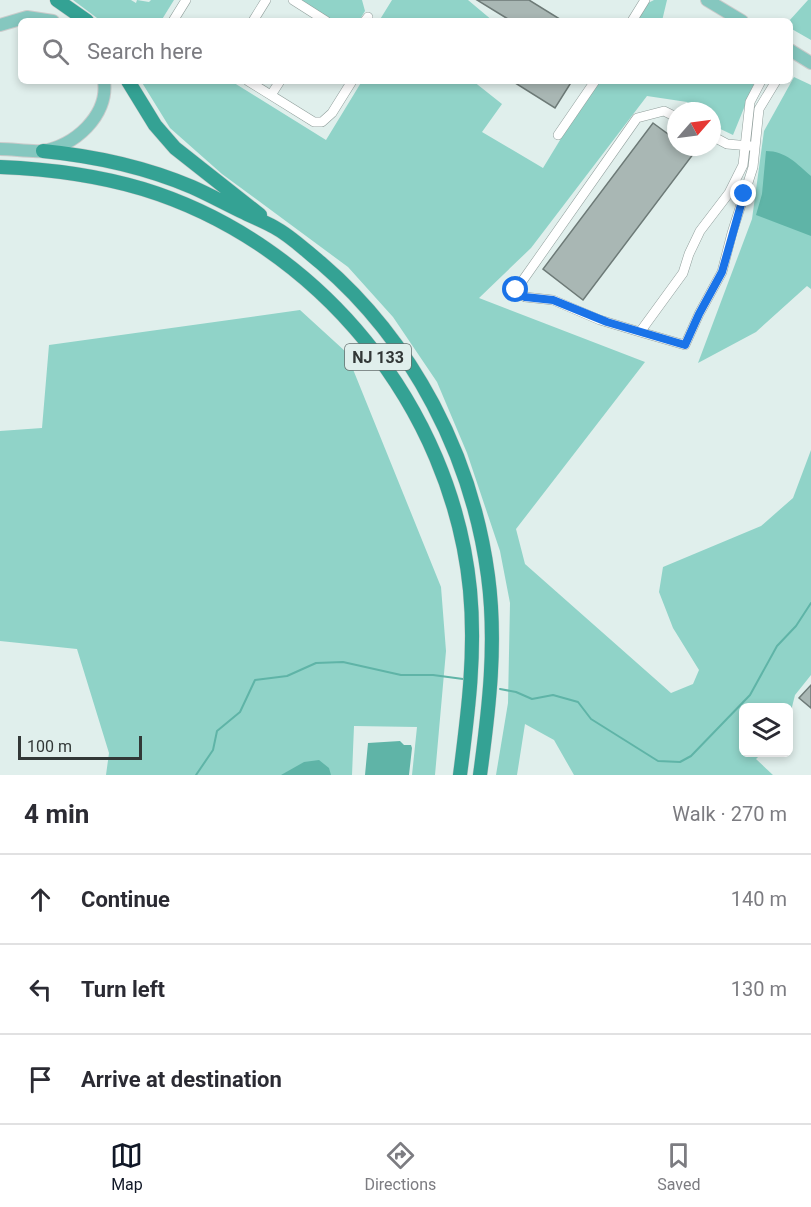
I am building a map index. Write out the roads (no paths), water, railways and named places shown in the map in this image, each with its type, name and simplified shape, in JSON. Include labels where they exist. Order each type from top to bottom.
[{"type":"highway","points":[[57,0],[83,18]]},
{"type":"highway","points":[[130,84],[154,125],[175,148],[275,228]]},
{"type":"highway","name":"NJ 133","points":[[43,151],[102,159],[167,177],[214,197],[275,228],[334,274],[391,335],[411,364],[436,411],[460,465],[484,548],[492,613],[491,685],[480,775]]},
{"type":"highway","name":"NJ 133","points":[[0,167],[49,169],[112,180],[166,197],[218,221],[273,254],[305,279],[341,313],[374,351],[410,405],[430,444],[450,496],[466,560],[472,614],[472,666],[460,775]]},
{"type":"main road","points":[[707,0],[737,18]]},
{"type":"main road","points":[[0,25],[18,19]]},
{"type":"main road","points":[[793,55],[811,63]]},
{"type":"main road","points":[[43,151],[87,129],[102,104],[104,84]]},
{"type":"main road","name":"NJ 133","points":[[0,149],[43,151]]},
{"type":"lane","points":[[175,18],[186,0]]},
{"type":"lane","points":[[255,18],[266,0]]},
{"type":"lane","points":[[293,0],[319,18]]},
{"type":"lane","points":[[634,18],[645,0]]},
{"type":"lane","points":[[253,84],[314,122],[322,122],[332,113],[350,84]]},
{"type":"lane","points":[[271,95],[278,84]]},
{"type":"lane","points":[[558,135],[593,84]]},
{"type":"lane","points":[[667,112],[664,111],[637,118],[516,290],[525,297],[553,300],[590,316],[685,345],[722,272],[753,167],[750,146],[750,102],[759,84]]},
{"type":"lane","points":[[640,332],[683,273],[700,231],[729,193],[750,146],[759,109],[774,84]]},
{"type":"lane","points":[[721,141],[727,144],[750,146]]},
{"type":"waterway","points":[[500,689],[516,692],[532,699],[553,695],[578,702],[591,719],[658,761],[680,762],[691,756],[750,695],[777,646],[796,626],[811,603]]},
{"type":"waterway","points":[[196,775],[213,750],[217,731],[240,712],[255,680],[287,676],[316,663],[343,662],[401,675],[433,675],[463,679]]}]
